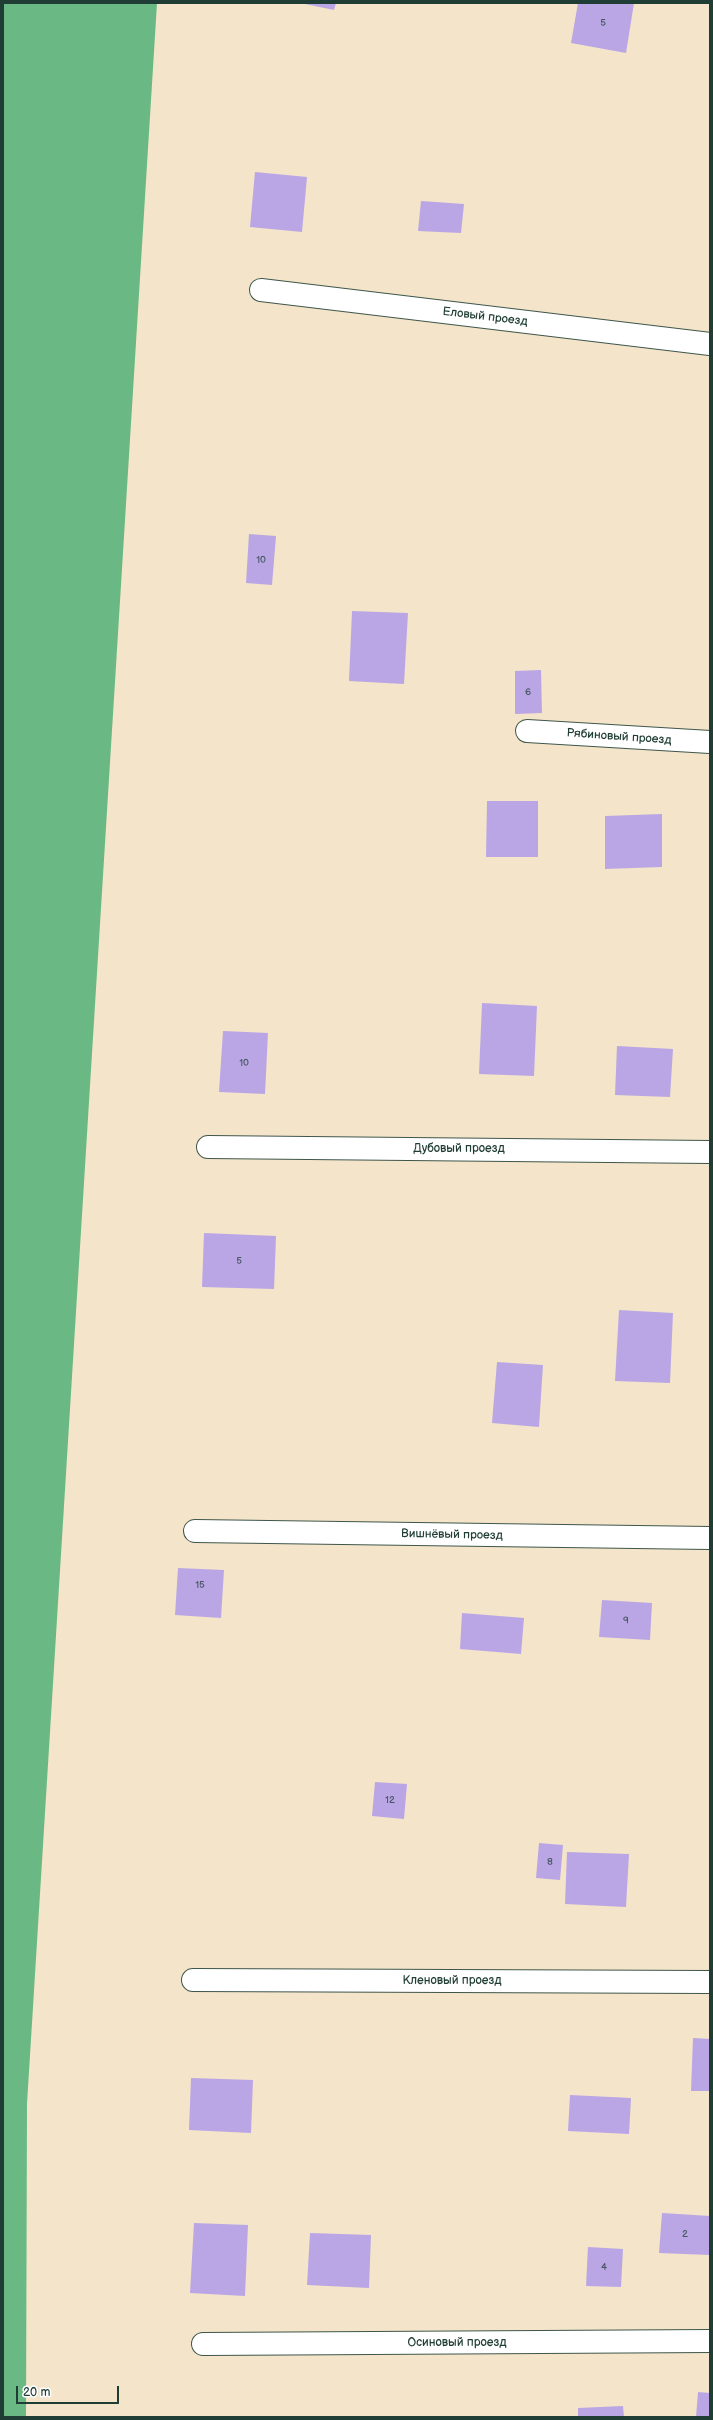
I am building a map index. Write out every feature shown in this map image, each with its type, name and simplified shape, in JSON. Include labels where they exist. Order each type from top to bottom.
[{"type":"street","name":"Еловый проезд","points":[[260,290],[710,344]]},
{"type":"street","name":"Рябиновый проезд","points":[[527,731],[710,742]]},
{"type":"street","name":"Дубовый проезд","points":[[208,1147],[710,1152]]},
{"type":"street","name":"Вишнёвый проезд","points":[[195,1531],[710,1538]]},
{"type":"street","name":"Кленовый проезд","points":[[193,1980],[710,1982]]},
{"type":"street","name":"Осиновый проезд","points":[[204,2344],[710,2341]]},
{"type":"green space","points":[[3,3],[157,3],[27,2103],[26,2417],[3,2417]]},
{"type":"building","points":[[300,3],[336,3],[334,10]]},
{"type":"building","points":[[578,3],[634,3],[626,53],[571,43]]},
{"type":"building","points":[[255,172],[307,177],[302,232],[250,227]]},
{"type":"building","points":[[421,201],[464,204],[461,233],[418,231]]},
{"type":"building","points":[[249,534],[276,536],[272,585],[246,583]]},
{"type":"building","points":[[352,611],[408,613],[404,684],[349,681]]},
{"type":"building","points":[[541,670],[542,713],[515,714],[515,671]]},
{"type":"building","points":[[487,801],[538,801],[538,857],[486,857]]},
{"type":"building","points":[[662,814],[662,867],[605,869],[605,816]]},
{"type":"building","points":[[482,1003],[537,1006],[534,1076],[479,1074]]},
{"type":"building","points":[[223,1031],[268,1033],[265,1094],[219,1092]]},
{"type":"building","points":[[617,1046],[673,1049],[670,1097],[615,1095]]},
{"type":"building","points":[[204,1233],[276,1236],[274,1289],[202,1287]]},
{"type":"building","points":[[619,1310],[673,1313],[670,1383],[615,1381]]},
{"type":"building","points":[[497,1362],[543,1365],[539,1427],[492,1423]]},
{"type":"building","points":[[178,1568],[224,1570],[221,1618],[175,1615]]},
{"type":"building","points":[[602,1600],[652,1603],[650,1640],[599,1637]]},
{"type":"building","points":[[462,1613],[524,1618],[521,1654],[460,1649]]},
{"type":"building","points":[[375,1782],[407,1784],[404,1819],[372,1816]]},
{"type":"building","points":[[539,1843],[563,1845],[560,1880],[536,1878]]},
{"type":"building","points":[[567,1852],[629,1854],[626,1907],[565,1904]]},
{"type":"building","points":[[693,2038],[710,2039],[710,2091],[691,2091]]},
{"type":"building","points":[[191,2078],[253,2080],[251,2133],[189,2130]]},
{"type":"building","points":[[570,2095],[631,2098],[629,2134],[568,2131]]},
{"type":"building","points":[[662,2213],[710,2216],[710,2255],[659,2253]]},
{"type":"building","points":[[194,2223],[248,2225],[245,2296],[190,2293]]},
{"type":"building","points":[[310,2233],[371,2235],[369,2288],[307,2285]]},
{"type":"building","points":[[588,2247],[623,2249],[621,2287],[586,2286]]},
{"type":"building","points":[[698,2392],[710,2393],[710,2417],[696,2417]]},
{"type":"building","points":[[623,2406],[624,2417],[578,2417],[578,2408]]}]
